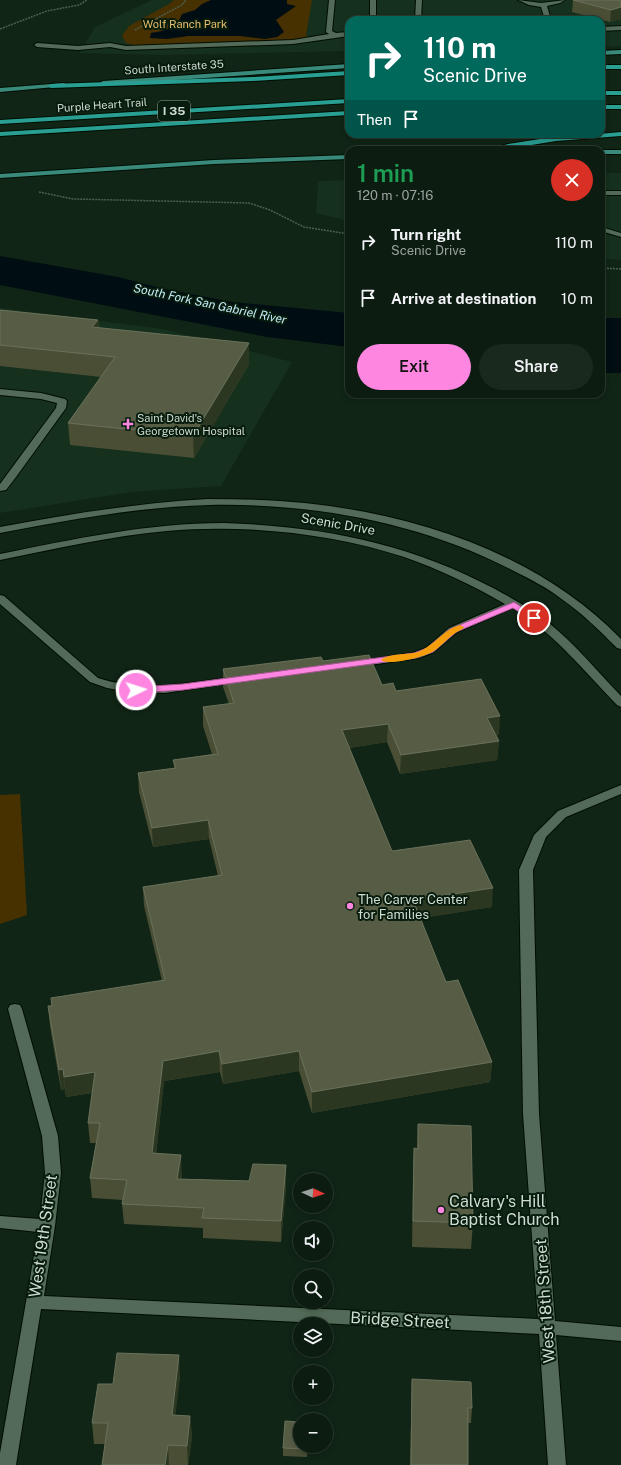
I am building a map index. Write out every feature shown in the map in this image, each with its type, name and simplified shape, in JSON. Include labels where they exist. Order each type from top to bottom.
[{"type":"highway","points":[[605,67],[621,67]]},
{"type":"highway","points":[[51,86],[254,79],[345,73]]},
{"type":"highway","points":[[605,93],[621,93]]},
{"type":"highway","name":"Purple Heart Trail","points":[[0,122],[345,101]]},
{"type":"highway","points":[[605,107],[621,107]]},
{"type":"highway","name":"Purple Heart Trail","points":[[0,134],[345,113]]},
{"type":"highway","points":[[605,135],[621,134]]},
{"type":"highway","points":[[507,146],[518,143],[570,138]]},
{"type":"main road","points":[[605,53],[621,52]]},
{"type":"main road","name":"South Interstate 35","points":[[0,90],[345,66]]},
{"type":"main road","points":[[605,152],[621,152]]},
{"type":"main road","points":[[0,176],[214,162],[345,157]]},
{"type":"street","points":[[332,0],[329,32],[335,35]]},
{"type":"street","points":[[373,0],[373,16]]},
{"type":"street","points":[[418,16],[419,0]]},
{"type":"street","points":[[521,0],[529,3],[543,4],[555,3],[562,0]]},
{"type":"street","points":[[543,4],[547,16]]},
{"type":"street","points":[[605,29],[621,28]]},
{"type":"street","points":[[37,45],[78,48],[110,45],[126,48],[293,42],[345,34]]},
{"type":"street","points":[[605,193],[621,193]]},
{"type":"street","points":[[605,230],[621,235]]},
{"type":"street","points":[[0,488],[2,488],[13,475],[61,408],[62,401],[41,396],[1,393]]},
{"type":"street","name":"Scenic Drive","points":[[0,530],[109,510],[162,505],[253,503],[302,505],[352,514],[403,524],[451,539],[494,556],[567,597],[621,646]]},
{"type":"street","name":"Scenic Drive","points":[[0,557],[102,538],[168,528],[216,526],[270,528],[324,534],[359,541],[406,553],[439,565],[461,575],[514,604],[545,625],[621,703]]},
{"type":"street","points":[[0,598],[94,680],[107,686],[136,690],[183,687],[252,678]]},
{"type":"street","points":[[345,665],[415,656],[430,650],[453,630],[514,604]]},
{"type":"street","name":"West 18th Street","points":[[557,1465],[531,1114],[526,870],[540,835],[562,814],[621,790]]},
{"type":"street","name":"West 19th Street","points":[[7,1465],[47,1226],[53,1173],[50,1136],[15,1009]]},
{"type":"street","points":[[0,1222],[47,1226]]},
{"type":"street","name":"Bridge Street","points":[[34,1302],[546,1328],[621,1334]]},
{"type":"path","points":[[0,29],[47,12],[79,5],[87,0]]},
{"type":"path","points":[[132,33],[156,18],[182,5],[186,0]]},
{"type":"path","points":[[38,191],[73,198],[249,203],[270,210],[304,226],[345,233]]},
{"type":"path","points":[[605,268],[621,269]]},
{"type":"shaded area","points":[[152,0],[621,0],[621,46],[605,47],[605,16],[345,16],[345,51],[162,55],[80,53],[95,27]]},
{"type":"shaded area","points":[[605,173],[621,173],[621,260],[605,258]]},
{"type":"shaded area","points":[[345,180],[345,220],[316,213],[318,181]]},
{"type":"shaded area","name":"Saint David's Georgetown Hospital","points":[[0,308],[163,329],[292,362],[221,486],[132,492],[0,513]]},
{"type":"green space","name":"Wolf Ranch Park","points":[[174,0],[312,0],[306,35],[310,38],[305,43],[174,49],[145,48],[126,43],[122,36],[129,26]]},
{"type":"green space","points":[[20,794],[27,915],[0,924],[0,795]]},
{"type":"water","points":[[211,0],[287,0],[287,4],[296,6],[276,20],[284,32],[277,37],[265,39],[240,36],[188,36],[167,39],[150,38],[151,33],[170,28],[177,23],[182,14],[195,10],[202,4]]},
{"type":"water","name":"South Fork San Gabriel River","points":[[0,256],[118,277],[165,289],[232,302],[345,313],[345,347],[267,337],[0,285]]},
{"type":"water","points":[[605,318],[621,318],[621,373],[605,373]]},
{"type":"building","points":[[573,0],[621,0],[621,7],[611,10]]},
{"type":"building","points":[[0,310],[98,320],[92,327],[249,343],[193,436],[68,423],[115,357],[0,345]]},
{"type":"building","points":[[369,655],[382,685],[393,683],[396,691],[481,679],[500,716],[487,718],[499,741],[401,755],[388,724],[342,730],[392,851],[470,840],[493,888],[413,900],[446,982],[458,980],[492,1062],[312,1092],[299,1051],[222,1064],[219,1051],[163,1061],[152,1153],[181,1155],[177,1179],[249,1181],[253,1164],[286,1165],[281,1221],[202,1218],[204,1208],[122,1204],[127,1180],[90,1178],[100,1123],[88,1123],[95,1072],[64,1077],[63,1069],[59,1070],[48,1006],[52,1006],[51,998],[165,980],[143,887],[222,875],[208,820],[152,828],[138,773],[176,768],[173,760],[218,754],[203,707],[234,703],[223,669],[321,657],[323,661]]},
{"type":"building","name":"Calvary's Hill Baptist Church","points":[[418,1124],[471,1126],[473,1223],[413,1221],[414,1148],[418,1149]]},
{"type":"building","points":[[117,1353],[179,1355],[172,1415],[190,1416],[187,1446],[168,1445],[165,1465],[102,1465],[108,1423],[92,1423],[98,1384],[113,1384]]},
{"type":"building","points":[[412,1379],[471,1382],[472,1408],[468,1408],[468,1465],[411,1465]]},
{"type":"building","points":[[285,1421],[293,1422],[293,1448],[283,1448]]},
{"type":"slow traffic","points":[[386,660],[415,656],[430,650],[453,630],[460,627]]},
{"type":"place","name":"Saint David's Georgetown Hospital","points":[[128,424]]},
{"type":"place","name":"The Carver Center for Families","points":[[350,906]]},
{"type":"place","name":"Calvary's Hill Baptist Church","points":[[441,1210]]},
{"type":"route","points":[[136,690],[183,687],[415,656],[430,650],[453,630],[514,604],[534,618]]}]
